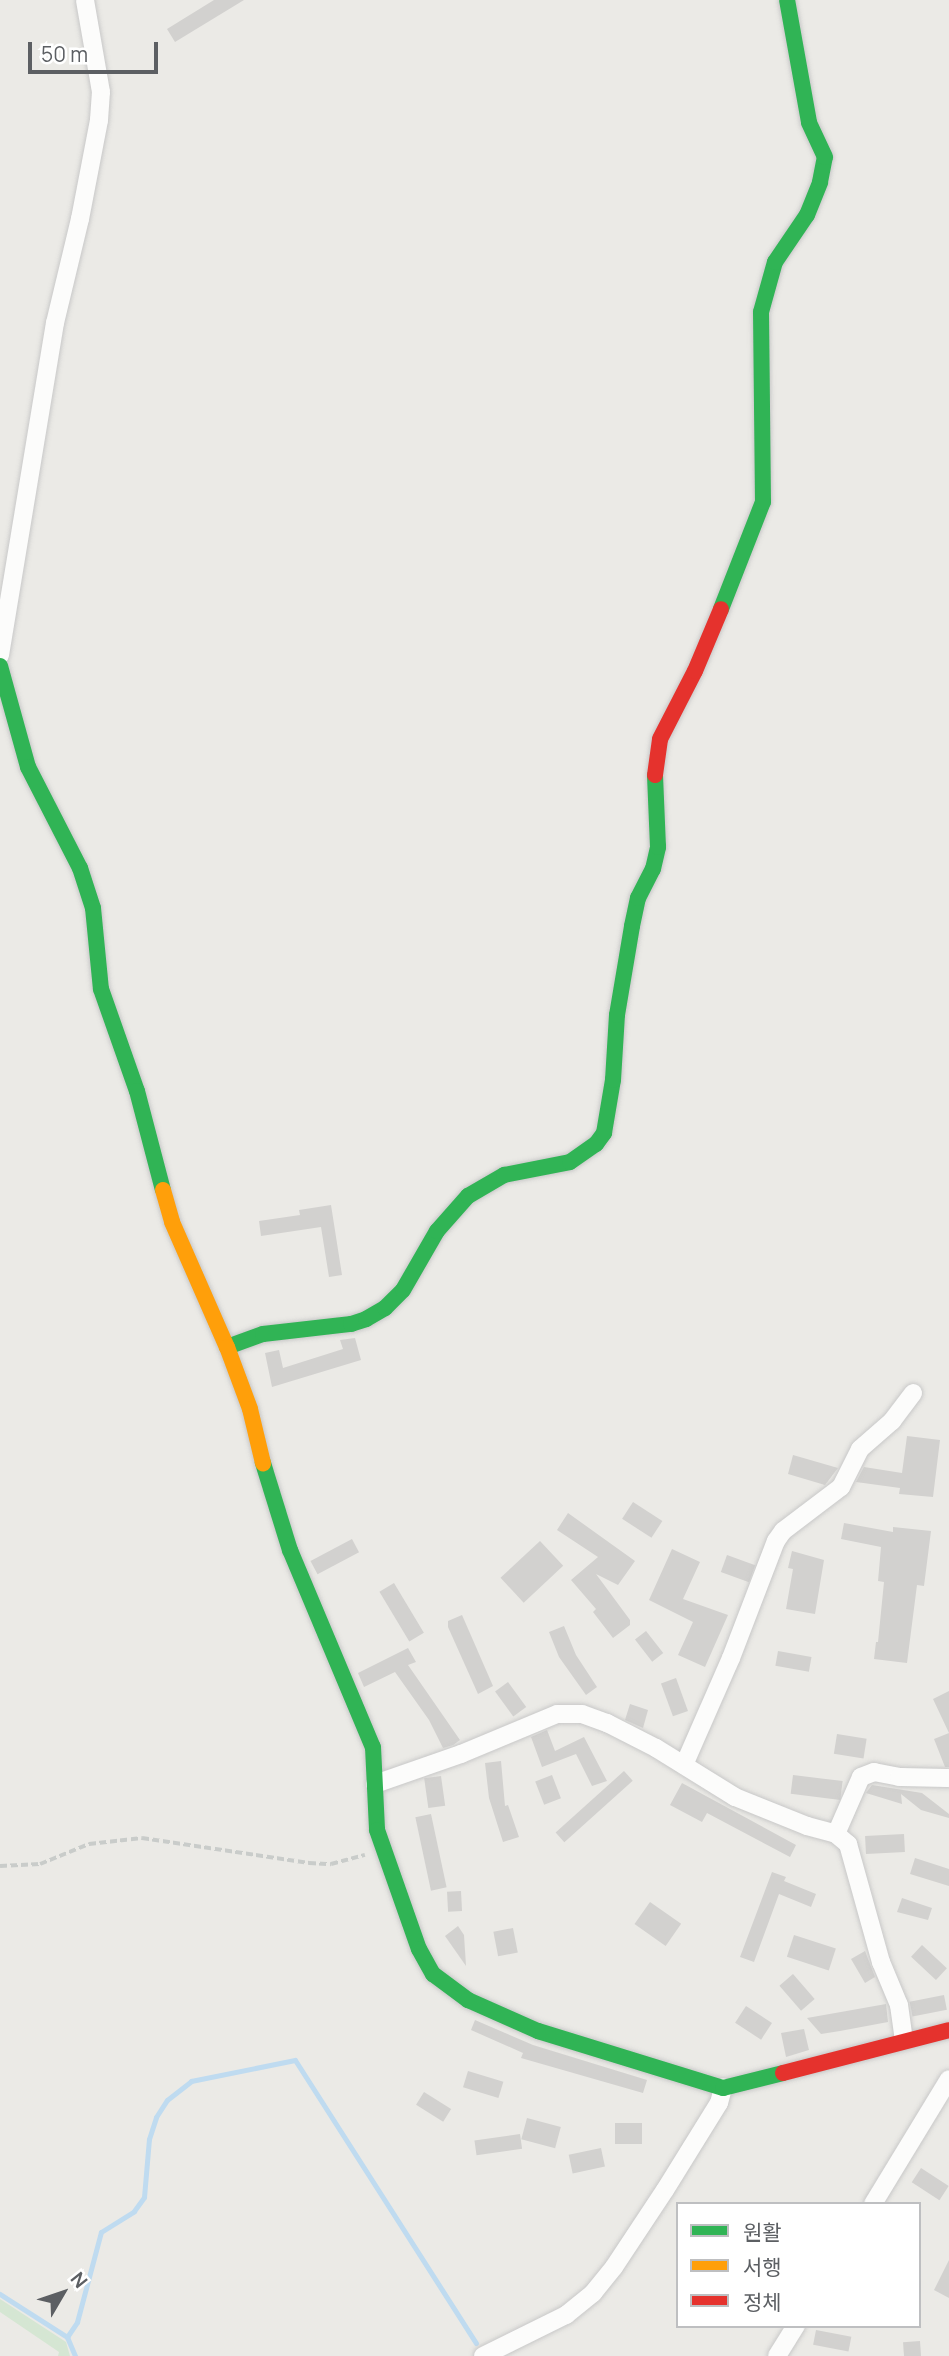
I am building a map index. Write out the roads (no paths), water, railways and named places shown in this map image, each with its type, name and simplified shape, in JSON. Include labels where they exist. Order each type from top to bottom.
[{"type":"street","points":[[0,655],[55,323],[80,219],[99,120],[100,92],[85,0]]},
{"type":"street","points":[[227,1347],[263,1334],[351,1324],[366,1319],[385,1308],[403,1290],[436,1231],[468,1195],[504,1175],[570,1162],[596,1144],[604,1133],[613,1080],[617,1015],[632,926],[638,898],[653,869],[658,847],[655,762],[660,739],[695,671],[757,523],[763,502],[761,312],[775,261],[807,215],[820,182],[825,157],[809,122],[787,0]]},
{"type":"street","points":[[0,666],[28,767],[80,868],[93,908],[101,989],[137,1091],[172,1222],[227,1347],[250,1409],[266,1478],[290,1550],[373,1747],[377,1830],[419,1949],[433,1974],[467,2000],[538,2031],[723,2088],[905,2039],[949,2030]]},
{"type":"street","points":[[684,1765],[731,1658],[776,1541],[783,1531],[841,1487],[860,1449],[892,1421],[913,1393]]},
{"type":"street","points":[[375,1784],[461,1754],[557,1714],[582,1714],[607,1723],[684,1765],[735,1797],[807,1826],[836,1834],[848,1844],[881,1962],[899,2005],[905,2039]]},
{"type":"street","points":[[836,1834],[862,1777],[874,1772],[899,1777],[949,1779]]},
{"type":"street","points":[[874,2202],[949,2079]]},
{"type":"street","points":[[484,2356],[566,2315],[593,2293],[614,2267],[665,2190],[719,2103],[723,2088]]},
{"type":"street","points":[[777,2356],[795,2328]]},
{"type":"waterway","points":[[0,2294],[67,2337],[77,2322],[101,2232],[134,2211],[144,2197],[149,2139],[156,2117],[167,2100],[191,2081],[295,2060],[476,2343]]},
{"type":"waterway","points":[[67,2337],[75,2356]]}]
